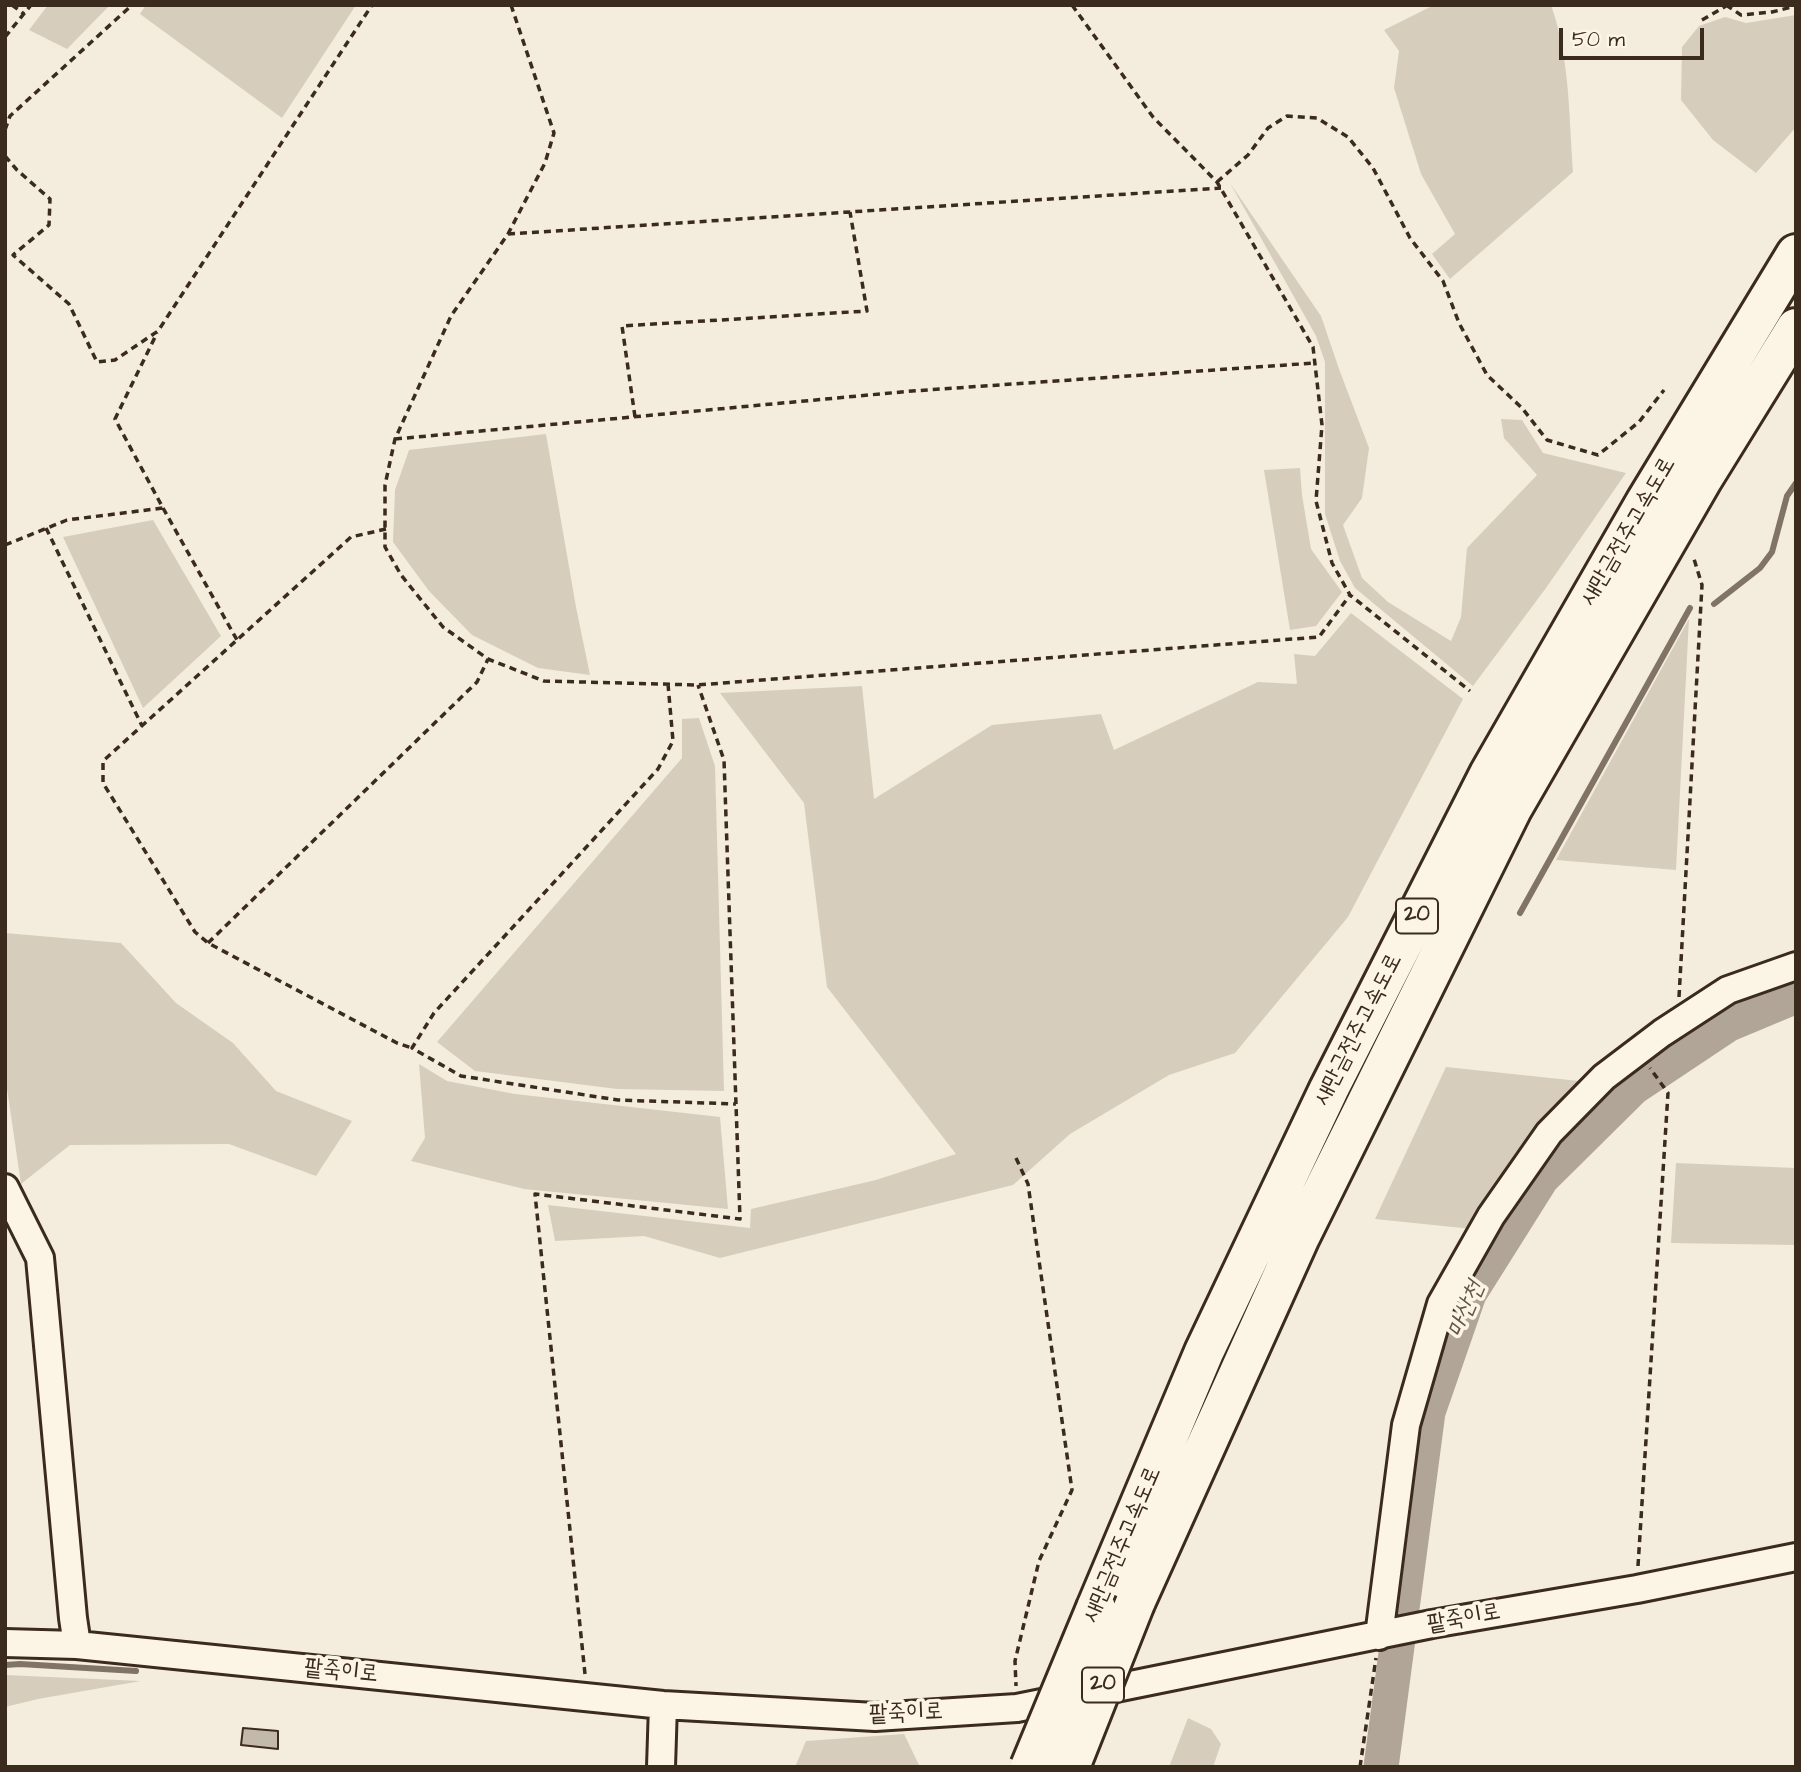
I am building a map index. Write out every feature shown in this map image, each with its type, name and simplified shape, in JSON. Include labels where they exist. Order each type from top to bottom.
[{"type":"highway","name":"새만금전주고속도로","points":[[1030,1767],[1210,1340],[1329,1089],[1483,786],[1646,501],[1796,254]]},
{"type":"highway","name":"새만금전주고속도로","points":[[1070,1767],[1135,1603],[1300,1237],[1512,809],[1702,480],[1796,328]]},
{"type":"street","points":[[1382,1635],[1406,1425],[1441,1304],[1491,1216],[1549,1133],[1604,1077],[1638,1050],[1728,990],[1796,966]]},
{"type":"street","points":[[5,1188],[40,1258],[77,1645]]},
{"type":"street","name":"팥죽이로","points":[[5,1643],[77,1645],[663,1705],[875,1717],[1017,1708],[1421,1627],[1637,1589],[1796,1557]]},
{"type":"street","points":[[661,1767],[663,1705]]},
{"type":"path","points":[[12,5],[24,14]]},
{"type":"path","points":[[5,37],[31,5]]},
{"type":"path","points":[[5,130],[10,116],[132,5]]},
{"type":"path","points":[[237,639],[115,419],[158,331],[372,5]]},
{"type":"path","points":[[511,5],[554,134],[545,163],[508,234],[451,316],[395,439],[385,485],[385,547],[401,575],[443,626],[488,659],[544,681],[697,685],[1319,637],[1350,595]]},
{"type":"path","points":[[1072,5],[1153,117],[1217,182],[1313,347],[1322,425],[1316,501],[1332,563],[1350,595],[1470,691]]},
{"type":"path","points":[[1702,20],[1726,5],[1741,15],[1796,6]]},
{"type":"path","points":[[1217,182],[1248,155],[1268,128],[1287,116],[1317,118],[1348,138],[1373,168],[1409,238],[1443,281],[1460,323],[1487,375],[1522,408],[1547,440],[1598,455],[1639,422],[1664,390]]},
{"type":"path","points":[[5,156],[50,199],[49,225],[13,255],[69,304],[97,362],[115,360],[158,331]]},
{"type":"path","points":[[508,234],[1220,188]]},
{"type":"path","points":[[635,417],[622,326],[867,311],[850,212]]},
{"type":"path","points":[[395,439],[912,391],[1315,363]]},
{"type":"path","points":[[5,545],[67,520],[163,508]]},
{"type":"path","points":[[46,528],[142,726]]},
{"type":"path","points":[[386,529],[351,537],[237,639],[103,761],[103,783],[195,932],[208,943],[461,1076],[618,1100],[736,1104]]},
{"type":"path","points":[[1677,1023],[1702,585],[1694,559]]},
{"type":"path","points":[[208,943],[477,682],[488,659]]},
{"type":"path","points":[[412,1048],[434,1013],[659,769],[673,741],[668,684]]},
{"type":"path","points":[[587,1697],[535,1194],[740,1219],[724,760],[697,685]]},
{"type":"path","points":[[1637,1589],[1668,1093],[1638,1050]]},
{"type":"path","points":[[1016,1158],[1028,1184],[1073,1490],[1039,1561],[1015,1661],[1017,1708]]},
{"type":"path","points":[[1360,1767],[1382,1635]]},
{"type":"shaded area","points":[[48,5],[110,5],[67,49],[29,30]]},
{"type":"shaded area","points":[[146,5],[356,5],[282,118],[140,14]]},
{"type":"shaded area","points":[[1434,5],[1551,5],[1565,67],[1573,172],[1450,279],[1432,254],[1455,234],[1421,174],[1394,88],[1399,51],[1384,30]]},
{"type":"shaded area","points":[[1796,15],[1796,127],[1756,173],[1713,140],[1681,100],[1682,47],[1699,26],[1725,17],[1746,23]]},
{"type":"shaded area","points":[[1230,183],[1321,316],[1369,448],[1362,498],[1343,525],[1362,578],[1388,602],[1451,641],[1461,617],[1467,548],[1537,475],[1504,438],[1501,419],[1522,420],[1543,453],[1626,473],[1546,588],[1473,686],[1355,588],[1340,561],[1325,514],[1325,362],[1316,336]]},
{"type":"shaded area","points":[[546,434],[590,675],[538,668],[472,635],[429,591],[393,542],[395,490],[409,450]]},
{"type":"shaded area","points":[[1300,468],[1311,549],[1342,592],[1316,626],[1290,630],[1264,470]]},
{"type":"shaded area","points":[[153,520],[221,636],[143,708],[63,537]]},
{"type":"shaded area","points":[[1351,613],[1463,699],[1348,917],[1235,1053],[1169,1075],[1070,1134],[1013,1185],[720,1258],[644,1236],[555,1241],[548,1205],[750,1228],[751,1209],[876,1180],[956,1154],[827,987],[804,803],[720,693],[862,686],[874,799],[992,725],[1101,714],[1114,750],[1258,682],[1297,684],[1294,654],[1315,656]]},
{"type":"shaded area","points":[[1689,619],[1676,870],[1556,860]]},
{"type":"shaded area","points":[[699,718],[715,766],[724,1091],[617,1089],[475,1071],[437,1042],[682,758],[682,719]]},
{"type":"shaded area","points":[[5,933],[121,943],[176,1003],[233,1043],[276,1091],[352,1121],[316,1176],[229,1144],[70,1145],[21,1184],[5,1075]]},
{"type":"shaded area","points":[[419,1064],[447,1081],[515,1094],[720,1117],[728,1209],[524,1189],[411,1161],[425,1138]]},
{"type":"shaded area","points":[[1446,1067],[1579,1081],[1529,1144],[1472,1229],[1375,1219]]},
{"type":"shaded area","points":[[1676,1163],[1796,1168],[1796,1245],[1671,1243]]},
{"type":"shaded area","points":[[5,1675],[141,1681],[5,1707]]},
{"type":"shaded area","points":[[1188,1718],[1211,1729],[1221,1744],[1213,1767],[1169,1767]]},
{"type":"shaded area","points":[[904,1734],[920,1767],[795,1767],[806,1741]]},
{"type":"building","points":[[243,1728],[278,1731],[278,1749],[241,1745]]},
{"type":"waterway","points":[[1714,604],[1760,568],[1772,552],[1787,496],[1796,483]]},
{"type":"waterway","points":[[1520,913],[1690,608]]},
{"type":"waterway","name":"마산천","points":[[1381,1767],[1428,1412],[1469,1294],[1542,1178],[1633,1088],[1729,1024],[1796,996]]},
{"type":"waterway","points":[[5,1665],[136,1671]]}]
